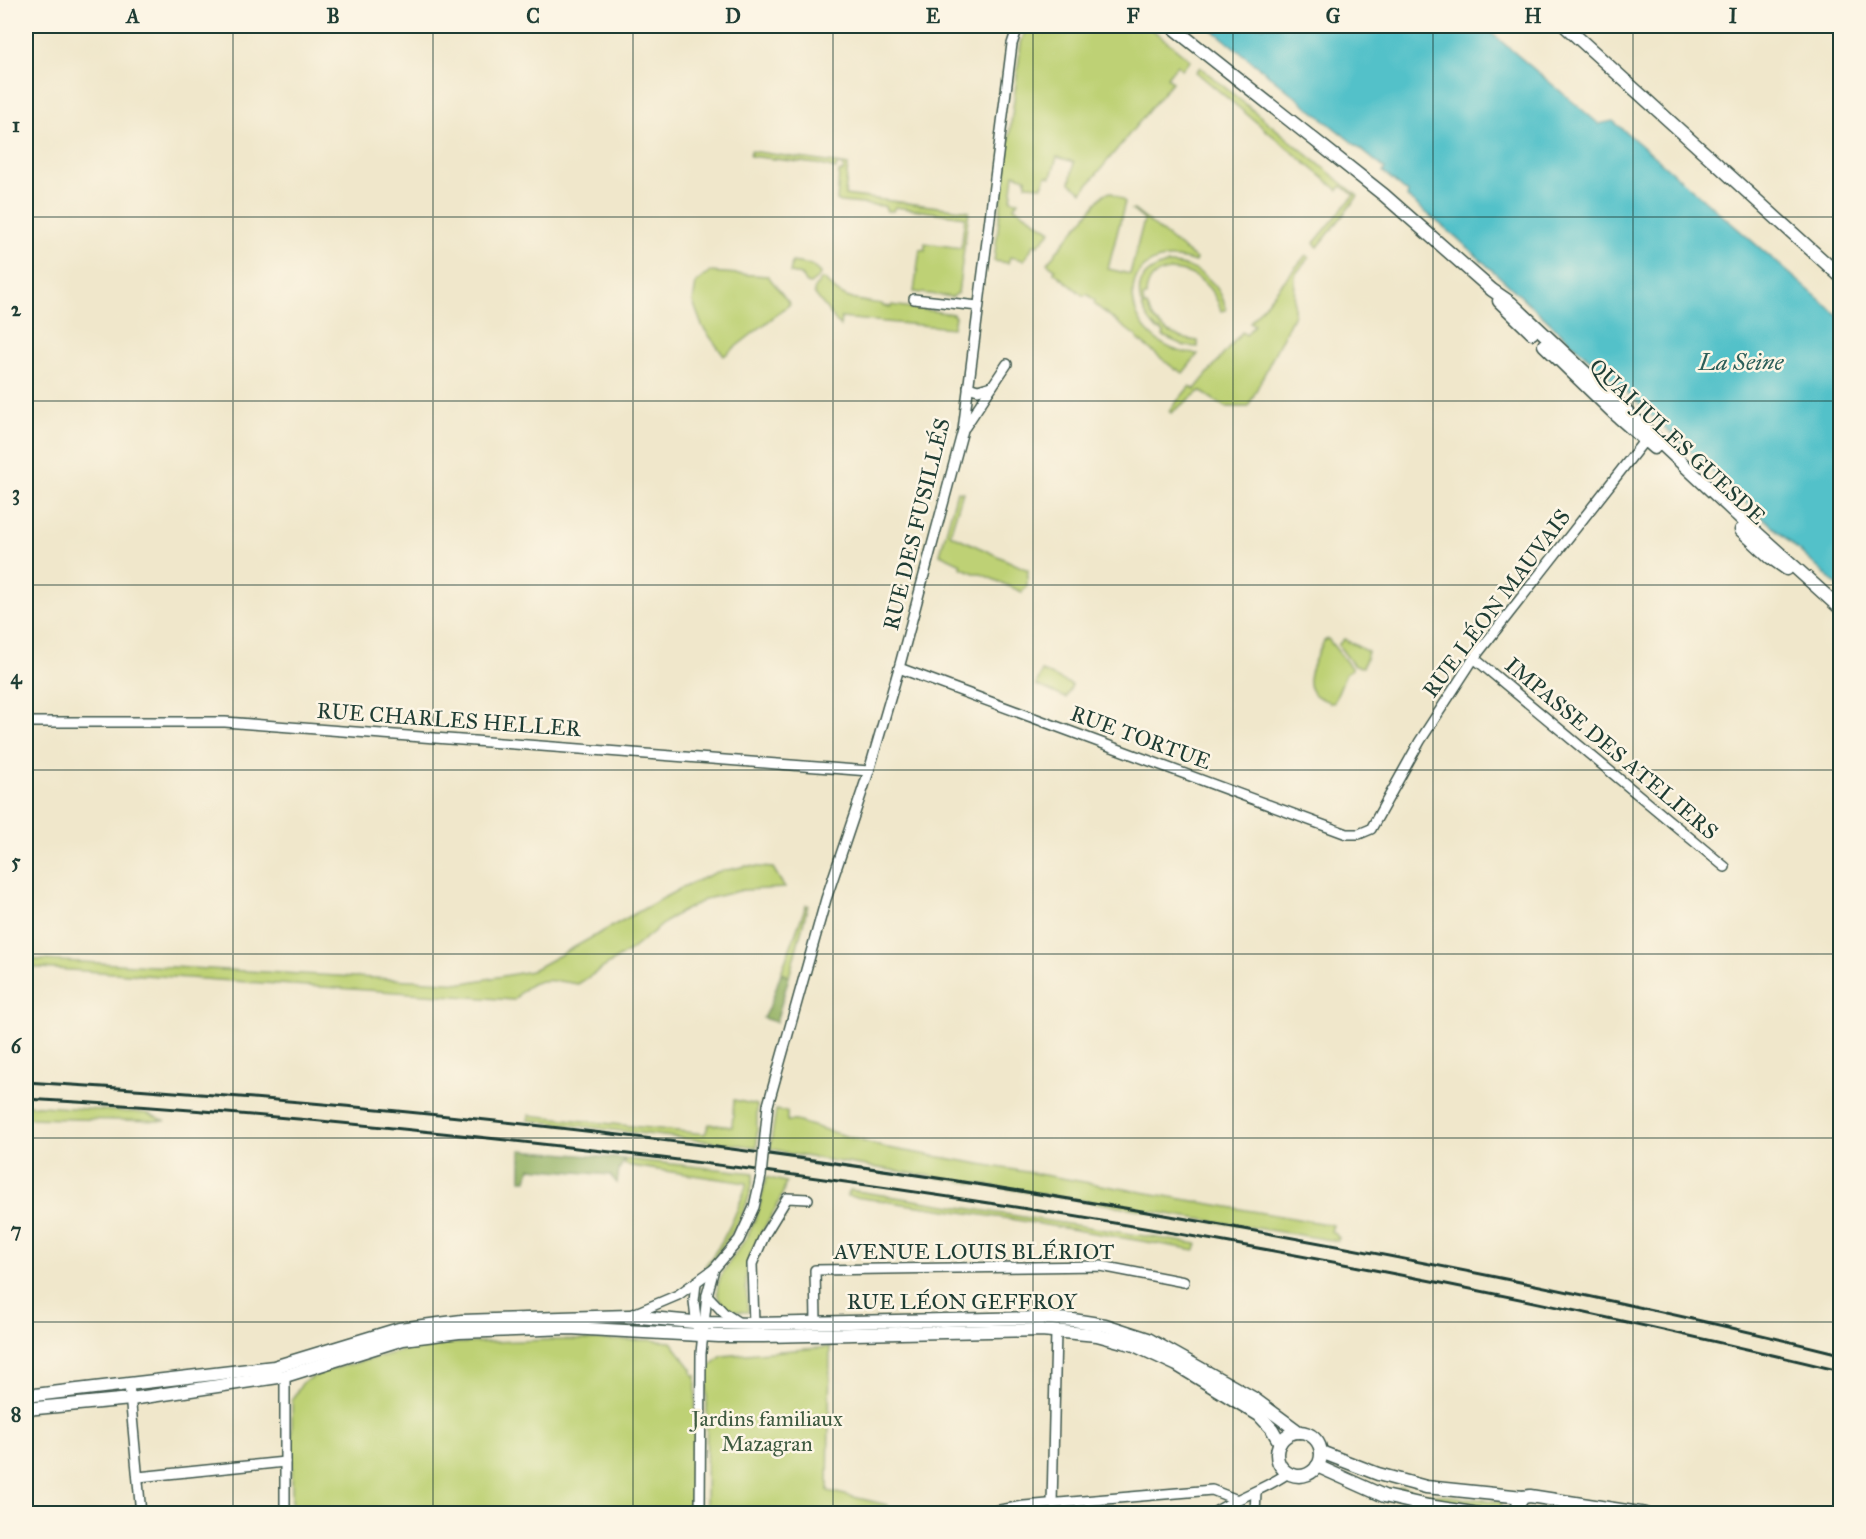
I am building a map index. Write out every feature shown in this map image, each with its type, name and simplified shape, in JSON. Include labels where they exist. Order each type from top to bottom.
[{"type":"street","name":"RUE DES FUSILLÉS","points":[[714,1269],[739,1240],[754,1208],[761,1176],[768,1105],[826,898],[869,771],[954,486],[1012,44],[1018,26]]},
{"type":"street","name":"QUAI JULES GUESDE","points":[[1172,26],[1384,195],[1492,290],[1503,306],[1614,413],[1648,436],[1840,608]]},
{"type":"street","points":[[1565,26],[1840,276]]},
{"type":"street","points":[[914,299],[978,306]]},
{"type":"street","points":[[963,430],[1007,364]]},
{"type":"street","points":[[968,387],[978,390],[992,386]]},
{"type":"street","name":"QUAI JULES GUESDE","points":[[1648,436],[1770,557],[1781,564],[1840,618]]},
{"type":"street","name":"RUE LÉON MAUVAIS","points":[[1371,829],[1420,741],[1474,658],[1648,436]]},
{"type":"street","name":"IMPASSE DES ATELIERS","points":[[1474,658],[1725,867]]},
{"type":"street","name":"RUE TORTUE","points":[[899,668],[1347,834],[1359,834],[1371,829]]},
{"type":"street","name":"RUE CHARLES HELLER","points":[[26,722],[225,722],[869,771]]},
{"type":"street","points":[[707,1295],[724,1313],[747,1324],[752,1264],[765,1234],[787,1198],[808,1199]]},
{"type":"street","name":"AVENUE LOUIS BLÉRIOT","points":[[816,1322],[815,1270],[1101,1266],[1184,1282]]},
{"type":"street","points":[[629,1316],[678,1295],[714,1269]]},
{"type":"street","points":[[700,1329],[714,1269]]},
{"type":"street","points":[[696,1283],[693,1300],[700,1329],[701,1353],[700,1514]]},
{"type":"street","points":[[26,1396],[274,1367],[399,1329],[462,1321],[629,1316],[700,1329]]},
{"type":"street","name":"RUE LÉON GEFFROY","points":[[700,1329],[747,1324],[1041,1318],[1106,1325],[1148,1338],[1253,1398],[1299,1432]]},
{"type":"street","points":[[26,1409],[131,1399],[285,1376],[403,1339],[459,1332],[569,1328],[700,1329]]},
{"type":"street","name":"RUE LÉON GEFFROY","points":[[700,1329],[764,1336],[1056,1330],[1097,1335],[1167,1359],[1259,1416],[1272,1429],[1280,1443]]},
{"type":"street","points":[[1052,1504],[1056,1330]]},
{"type":"street","points":[[285,1376],[285,1514]]},
{"type":"street","points":[[129,1384],[141,1514]]},
{"type":"street","points":[[1288,1473],[1278,1462],[1277,1454],[1285,1436],[1299,1432],[1314,1438],[1321,1452],[1378,1474],[1426,1487],[1529,1497],[1646,1514]]},
{"type":"street","points":[[1212,1514],[1235,1499],[1256,1492],[1288,1473],[1303,1475],[1317,1466],[1321,1452]]},
{"type":"street","points":[[138,1477],[285,1462]]},
{"type":"street","points":[[1317,1466],[1384,1496],[1479,1514]]},
{"type":"street","points":[[976,1514],[1052,1504],[1212,1490],[1235,1499]]},
{"type":"street","points":[[1255,1514],[1256,1492]]},
{"type":"street","points":[[1519,1514],[1518,1505],[1529,1497]]},
{"type":"street","points":[[1071,1503],[1071,1514]]},
{"type":"green space","points":[[1027,26],[1148,26],[1190,60],[1182,69],[1177,65],[1167,77],[1172,82],[1082,192],[1070,183],[1074,162],[1057,157],[1051,177],[1046,176],[1042,186],[1026,185],[1026,178],[1014,174],[1011,200],[1018,201],[1014,207],[1051,231],[1038,245],[1034,244],[1024,260],[1010,257],[1008,263],[994,261],[1021,43]]},
{"type":"green space","points":[[1200,67],[1358,196],[1318,247],[1314,243],[1354,195],[1342,186],[1338,190],[1196,72]]},
{"type":"green space","points":[[751,151],[848,165],[845,195],[969,211],[958,293],[952,297],[914,292],[920,249],[925,250],[925,243],[961,248],[965,217],[895,207],[893,211],[887,211],[884,206],[841,202],[837,200],[839,172],[843,172],[844,166],[837,165],[836,169],[817,164],[750,156]]},
{"type":"green space","points":[[1111,192],[1125,202],[1108,269],[1130,274],[1144,220],[1132,210],[1196,259],[1195,262],[1167,258],[1147,265],[1136,278],[1133,297],[1138,316],[1151,335],[1171,348],[1198,354],[1183,373],[1176,370],[1094,304],[1095,301],[1087,294],[1084,296],[1054,272],[1055,269],[1047,263],[1104,194]]},
{"type":"green space","points":[[1306,255],[1309,257],[1295,275],[1294,314],[1248,407],[1225,407],[1200,391],[1171,413],[1169,411],[1190,386],[1195,389],[1242,332],[1246,335],[1254,325],[1250,322]]},
{"type":"green space","points":[[792,262],[811,265],[820,273],[819,277],[810,284],[807,283],[801,275],[790,273]]},
{"type":"green space","points":[[1168,264],[1188,267],[1206,276],[1219,291],[1223,300],[1226,310],[1221,311],[1215,296],[1204,283],[1196,277],[1178,271],[1168,270],[1160,273],[1148,285],[1146,296],[1143,297],[1144,306],[1147,306],[1155,320],[1174,335],[1198,341],[1198,347],[1185,346],[1163,336],[1164,333],[1158,331],[1150,322],[1141,302],[1139,292],[1146,275],[1155,268]]},
{"type":"green space","points":[[709,272],[768,276],[790,304],[724,356],[702,326],[693,302],[696,283]]},
{"type":"green space","points":[[822,279],[843,296],[857,300],[883,306],[891,307],[892,305],[953,314],[955,317],[953,328],[841,318],[840,326],[814,293],[815,287]]},
{"type":"green space","points":[[957,491],[963,492],[950,534],[1028,570],[1027,586],[1022,592],[960,567],[961,564],[940,554]]},
{"type":"green space","points":[[1328,639],[1352,669],[1346,673],[1334,702],[1331,703],[1314,694],[1309,682],[1309,675],[1315,660],[1324,641]]},
{"type":"green space","points":[[1344,639],[1368,652],[1363,667],[1354,666],[1338,645]]},
{"type":"green space","points":[[1042,671],[1072,685],[1066,698],[1036,685]]},
{"type":"green space","points":[[746,866],[773,868],[785,888],[743,890],[706,899],[672,917],[631,950],[578,984],[551,980],[535,982],[514,1000],[26,967],[26,959],[464,983],[531,971],[685,886],[717,872]]},
{"type":"green space","points":[[806,905],[808,905],[789,977],[781,973]]},
{"type":"green space","points":[[781,973],[789,977],[776,1022],[763,1018],[771,1003]]},
{"type":"green space","points":[[734,1100],[757,1105],[757,1147],[528,1120],[529,1115],[705,1134],[709,1124],[732,1127]]},
{"type":"green space","points":[[26,1105],[146,1113],[166,1121],[26,1118]]},
{"type":"green space","points":[[776,1110],[787,1112],[787,1121],[796,1121],[882,1147],[1333,1225],[1331,1231],[1339,1238],[1337,1241],[791,1154],[770,1148]]},
{"type":"green space","points":[[521,1150],[625,1159],[619,1170],[617,1183],[610,1175],[530,1168],[527,1180],[521,1180]]},
{"type":"green space","points":[[625,1159],[754,1173],[752,1187],[743,1212],[707,1268],[705,1266],[730,1227],[747,1183],[625,1165]]},
{"type":"green space","points":[[766,1177],[786,1182],[779,1203],[749,1259],[746,1278],[748,1312],[741,1312],[728,1308],[722,1303],[717,1287],[725,1269],[748,1235],[759,1207]]},
{"type":"green space","points":[[850,1190],[1197,1244],[1195,1250],[1004,1218],[847,1196]]},
{"type":"green space","points":[[549,1340],[671,1342],[692,1369],[692,1374],[696,1376],[693,1513],[292,1514],[292,1399],[303,1382],[325,1371],[436,1344]]},
{"type":"green space","name":"Jardins familiaux Mazagran","points":[[830,1347],[828,1491],[887,1505],[889,1508],[842,1514],[706,1513],[707,1369],[722,1356]]},
{"type":"green space","points":[[1401,1487],[1423,1493],[1501,1502],[1500,1509],[1422,1500],[1391,1493]]},
{"type":"water","name":"La Seine","points":[[1208,26],[1483,26],[1599,124],[1613,121],[1840,317],[1840,588],[1456,237],[1407,197],[1408,193],[1383,172],[1385,169]]},
{"type":"railway","points":[[26,1082],[179,1092],[484,1120],[637,1137],[941,1179],[1093,1203],[1394,1257],[1618,1302],[1840,1354]]},
{"type":"railway","points":[[26,1099],[230,1113],[433,1132],[728,1166],[889,1188],[1048,1212],[1367,1268],[1683,1334],[1840,1371]]}]
